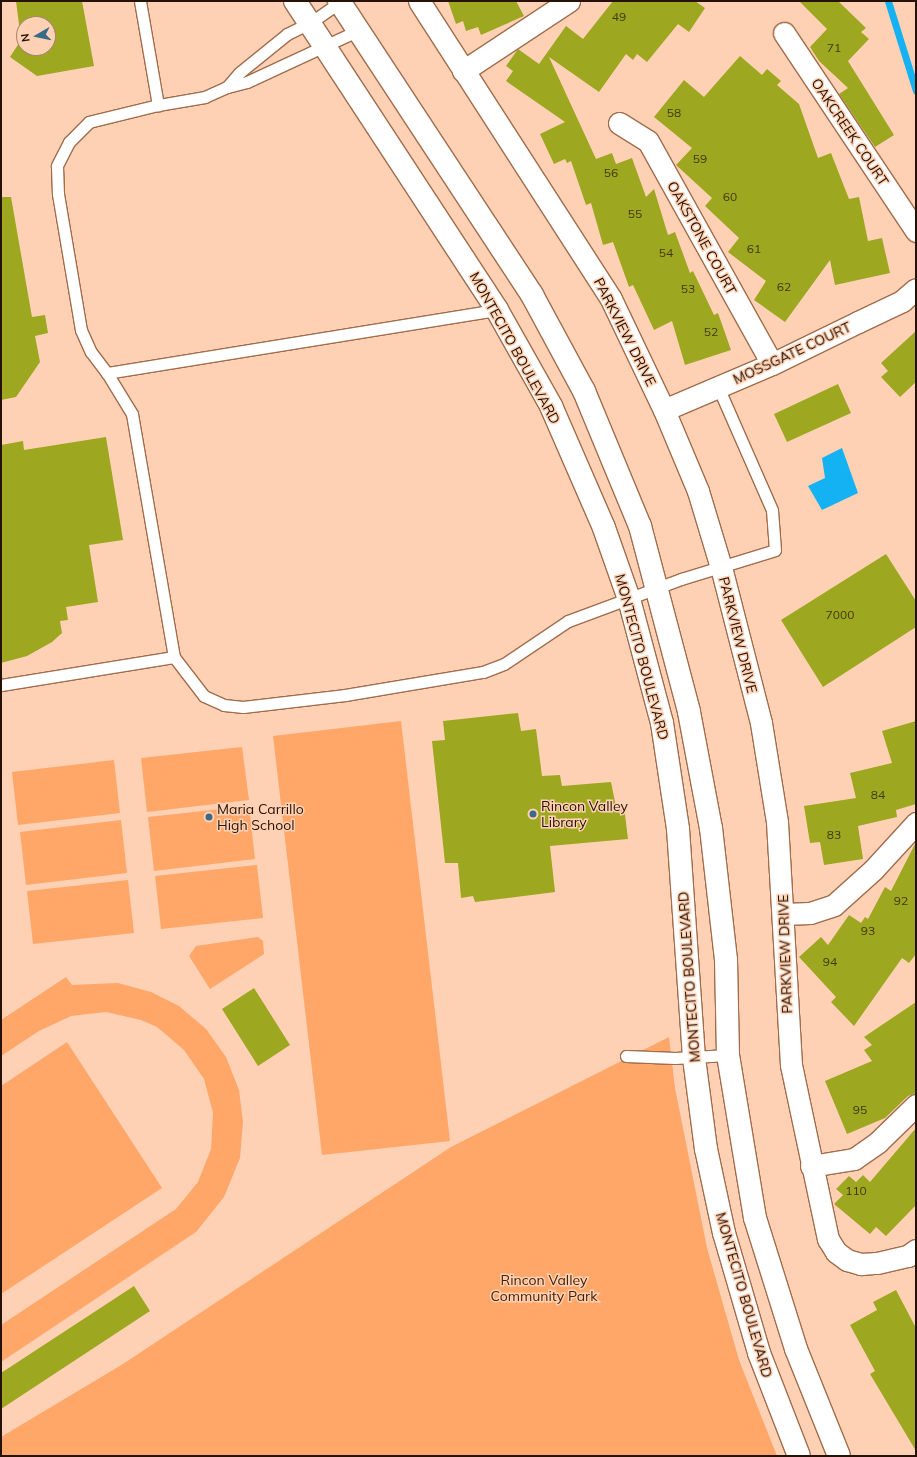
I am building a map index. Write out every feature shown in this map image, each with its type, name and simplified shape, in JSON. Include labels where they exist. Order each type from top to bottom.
[{"type":"main road","name":"MONTECITO BOULEVARD","points":[[295,1],[497,310],[551,406],[604,528],[629,599],[662,723],[678,830],[694,1058],[706,1148],[724,1233],[759,1353],[799,1456]]},
{"type":"main road","points":[[339,2],[359,30],[528,288],[584,391],[640,526],[689,712],[712,828],[726,960],[728,1055],[755,1218],[796,1348],[839,1456]]},
{"type":"street","name":"PARKVIEW DRIVE","points":[[419,1],[611,299],[664,410],[698,491],[721,567],[761,723],[778,822],[784,914],[784,969],[791,1065],[811,1166],[828,1239],[836,1252],[847,1260],[861,1264],[913,1258]]},
{"type":"street","points":[[463,71],[569,1]]},
{"type":"street","name":"OAKCREEK COURT","points":[[784,33],[916,232]]},
{"type":"street","name":"OAKSTONE COURT","points":[[620,123],[648,141],[772,364]]},
{"type":"street","name":"MOSSGATE COURT","points":[[664,410],[772,364],[902,301],[916,289]]},
{"type":"street","points":[[784,914],[810,913],[834,905],[873,870],[916,823]]},
{"type":"street","points":[[811,1166],[854,1159],[878,1142],[916,1104]]},
{"type":"lane","points":[[140,1],[158,105]]},
{"type":"lane","points":[[227,87],[239,72],[287,34],[310,23],[339,2]]},
{"type":"lane","points":[[359,30],[326,47],[247,82],[227,87],[206,97],[158,105],[89,122],[69,142],[58,166],[58,194],[79,323],[90,352],[107,373],[132,414],[174,657],[204,696],[224,705],[243,707],[310,700],[491,670],[504,664],[568,621],[656,589],[775,550],[772,510],[718,387]]},
{"type":"lane","points":[[107,373],[497,310]]},
{"type":"lane","points":[[1,685],[174,657]]},
{"type":"lane","points":[[626,1056],[694,1058],[728,1055]]},
{"type":"green space","points":[[401,721],[450,1141],[322,1155],[273,736]]},
{"type":"green space","points":[[242,747],[249,800],[147,812],[141,758]]},
{"type":"green space","points":[[114,760],[120,813],[18,825],[12,772]]},
{"type":"green space","points":[[249,806],[255,859],[154,871],[148,817]]},
{"type":"green space","points":[[121,820],[127,873],[26,885],[20,832]]},
{"type":"green space","points":[[257,865],[263,918],[161,929],[155,876]]},
{"type":"green space","points":[[128,880],[134,933],[33,944],[27,891]]},
{"type":"green space","points":[[258,937],[263,941],[264,954],[210,989],[189,956],[196,946]]},
{"type":"green space","points":[[66,977],[72,985],[118,983],[151,992],[179,1006],[206,1029],[226,1057],[239,1090],[243,1122],[240,1158],[224,1197],[196,1232],[1,1362],[1,1325],[176,1209],[198,1182],[211,1149],[213,1113],[204,1079],[184,1050],[157,1027],[141,1020],[106,1012],[71,1016],[39,1031],[1,1056],[1,1020]]},
{"type":"green space","name":"Rincon Valley Community Park","points":[[669,1037],[675,1088],[707,1248],[739,1360],[777,1456],[1,1456],[1,1437],[123,1364],[451,1147]]},
{"type":"green space","points":[[67,1042],[162,1188],[1,1294],[1,1086]]},
{"type":"water","points":[[842,448],[858,493],[822,510],[808,486],[825,478],[822,458]]},
{"type":"building","points":[[16,1],[82,1],[94,66],[37,76],[10,57],[16,48],[16,56],[56,56],[56,16],[18,16]]},
{"type":"building","points":[[448,1],[516,1],[524,16],[481,35],[478,27],[466,31],[463,21],[456,24]]},
{"type":"building","points":[[613,1],[695,1],[705,8],[689,32],[678,24],[647,62],[637,54],[633,60],[626,54],[599,92],[549,57],[596,159],[612,153],[616,164],[632,158],[646,197],[654,189],[668,235],[675,232],[690,273],[693,271],[714,315],[718,313],[731,350],[685,365],[672,321],[654,330],[633,285],[629,287],[613,242],[603,245],[591,203],[586,205],[571,161],[567,163],[565,159],[554,164],[540,134],[565,122],[506,81],[513,71],[506,66],[518,49],[539,64],[566,26],[583,39]]},
{"type":"building","points":[[799,1],[838,1],[866,28],[861,32],[869,39],[848,61],[894,135],[875,147],[839,94],[848,88],[819,61],[810,47],[827,29]]},
{"type":"building","points":[[740,56],[762,75],[767,69],[781,81],[777,85],[799,104],[818,158],[831,153],[849,199],[859,197],[868,241],[882,238],[890,273],[835,285],[830,260],[785,322],[754,300],[766,281],[728,252],[739,238],[705,206],[712,198],[676,165],[692,148],[654,117],[684,80],[704,97]]},
{"type":"building","points":[[1,197],[11,197],[32,317],[45,315],[48,333],[35,336],[40,362],[16,397],[1,400]]},
{"type":"building","points":[[916,331],[916,382],[900,397],[881,377],[888,371],[881,363]]},
{"type":"building","points":[[838,384],[851,413],[787,442],[774,414]]},
{"type":"building","points":[[106,437],[123,540],[89,545],[98,602],[66,607],[68,620],[60,621],[62,633],[52,642],[27,656],[1,663],[1,445],[23,441],[24,450]]},
{"type":"building","points":[[886,554],[916,601],[916,627],[823,687],[781,620]]},
{"type":"building","name":"Rincon Valley Library","points":[[518,713],[521,731],[536,729],[542,776],[560,775],[562,786],[611,782],[616,807],[624,806],[628,839],[550,846],[555,892],[475,902],[473,896],[461,898],[458,863],[445,863],[432,741],[445,740],[443,721]]},
{"type":"building","points":[[916,721],[916,804],[896,810],[897,817],[858,826],[863,859],[824,865],[820,842],[810,843],[804,806],[856,798],[850,773],[892,763],[882,731]]},
{"type":"building","points":[[916,842],[916,954],[909,963],[902,958],[854,1026],[831,1002],[836,997],[799,957],[821,937],[828,945],[849,915],[861,923],[865,917],[868,919],[885,887],[891,891]]},
{"type":"building","points":[[254,988],[290,1045],[258,1066],[222,1009]]},
{"type":"building","points":[[916,1002],[916,1093],[908,1096],[885,1118],[847,1134],[825,1081],[872,1061],[864,1050],[872,1045],[864,1037]]},
{"type":"building","points":[[916,1128],[916,1205],[886,1236],[876,1227],[870,1234],[834,1204],[843,1195],[836,1189],[849,1176],[856,1182],[863,1175],[870,1182]]},
{"type":"building","points":[[134,1286],[150,1311],[1,1409],[1,1373]]},
{"type":"building","points":[[896,1290],[916,1328],[916,1451],[870,1374],[875,1371],[850,1325],[877,1310],[873,1302]]},
{"type":"waterway","points":[[888,1],[916,91]]},
{"type":"place","name":"Rincon Valley Library","points":[[533,814]]},
{"type":"place","name":"Maria Carrillo High School","points":[[209,817]]}]
